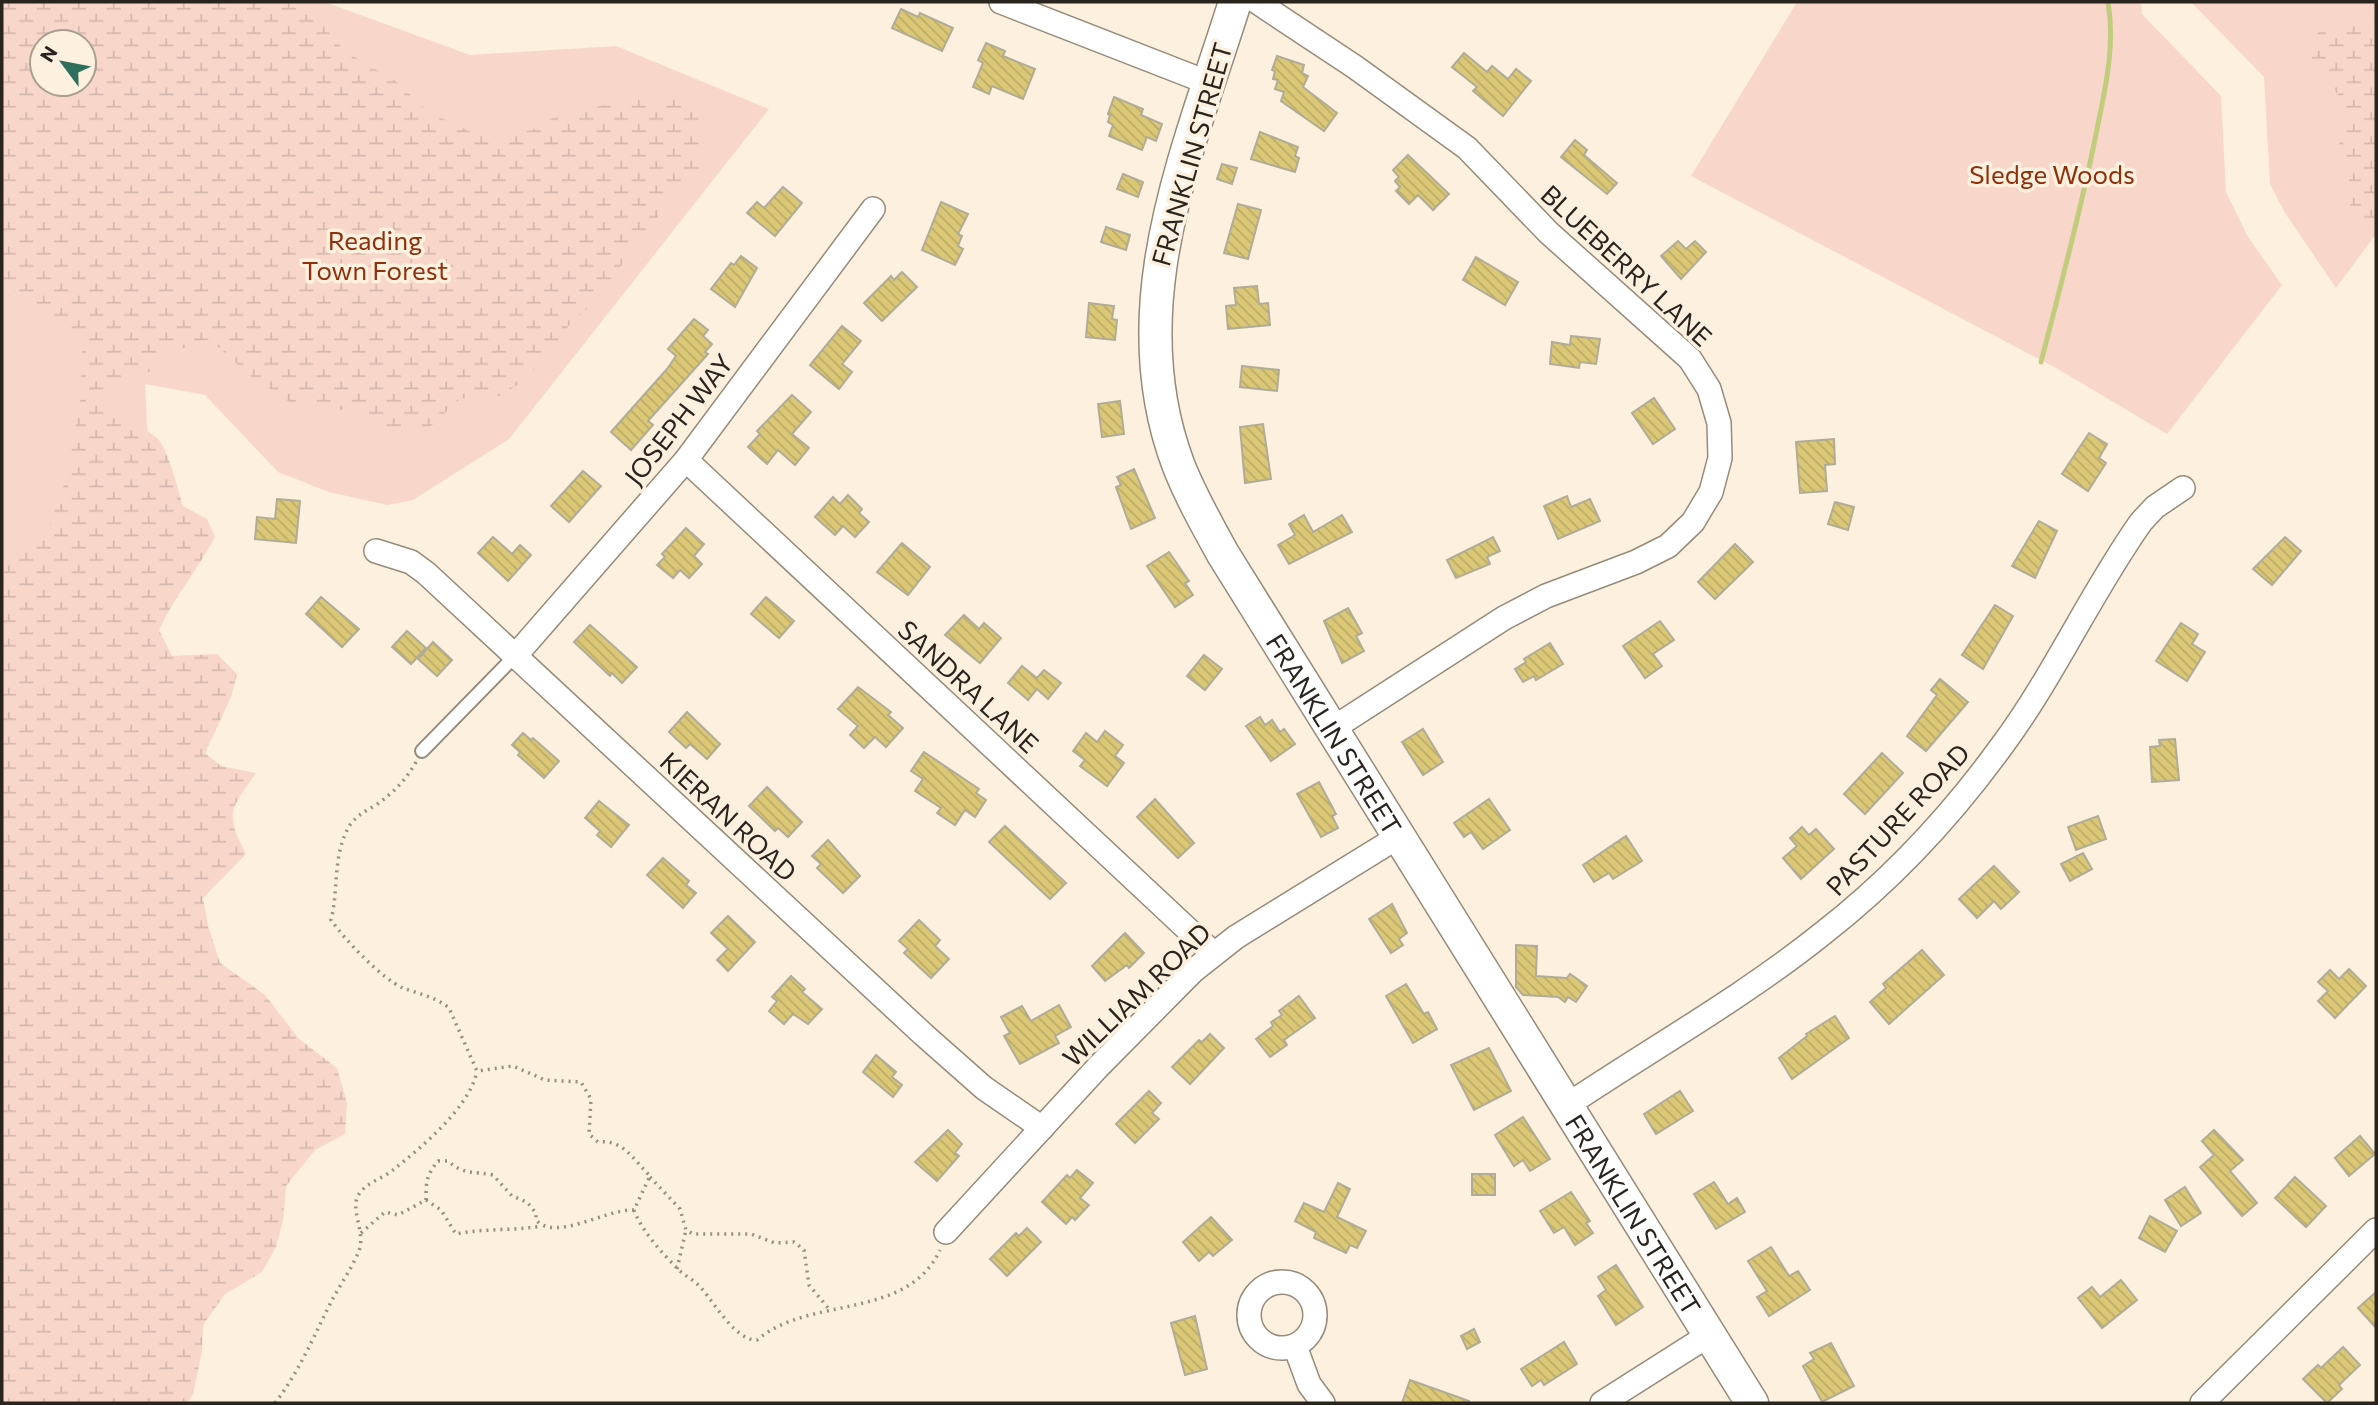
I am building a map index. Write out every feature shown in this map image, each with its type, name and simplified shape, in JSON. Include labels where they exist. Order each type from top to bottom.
[{"type":"main road","name":"FRANKLIN STREET","points":[[1235,2],[1171,214],[1158,269],[1154,356],[1163,411],[1177,462],[1206,522],[1332,729],[1752,1403]]},
{"type":"street","points":[[1001,2],[1209,83]]},
{"type":"street","name":"BLUEBERRY LANE","points":[[1257,2],[1366,75],[1467,148],[1549,233],[1690,359],[1709,389],[1719,422],[1720,458],[1711,492],[1693,522],[1668,546],[1636,562],[1546,596],[1504,618],[1332,729]]},
{"type":"street","name":"JOSEPH WAY","points":[[516,655],[686,460],[873,209]]},
{"type":"street","name":"SANDRA LANE","points":[[686,460],[1213,953]]},
{"type":"street","name":"PASTURE ROAD","points":[[1566,1106],[1787,960],[1860,903],[1890,874],[1961,797],[2000,749],[2038,693],[2141,522],[2155,507],[2183,488]]},
{"type":"street","name":"KIERAN ROAD","points":[[376,551],[405,560],[421,569],[923,1035],[984,1088],[1042,1128]]},
{"type":"street","name":"WILLIAM ROAD","points":[[946,1232],[1144,1019],[1213,953],[1398,837]]},
{"type":"street","points":[[2202,1403],[2376,1230]]},
{"type":"street","points":[[1602,1403],[1709,1335]]},
{"type":"street","points":[[1295,1346],[1309,1384],[1322,1403]]},
{"type":"lane","points":[[422,751],[516,655]]},
{"type":"path","points":[[275,1403],[286,1391],[307,1355],[360,1249],[361,1233],[356,1198],[363,1188],[393,1170],[457,1110],[474,1088],[477,1071],[449,1008],[441,1001],[403,988],[383,975],[340,933],[331,920],[335,903],[335,869],[348,828],[356,817],[404,783],[422,751]]},
{"type":"path","points":[[477,1071],[513,1066],[545,1080],[582,1082],[590,1100],[589,1134],[598,1142],[611,1141],[621,1144],[680,1209],[686,1230],[677,1269]]},
{"type":"path","points":[[542,1226],[527,1202],[512,1196],[493,1175],[457,1170],[447,1161],[438,1161],[427,1174],[424,1184],[426,1200],[441,1210],[456,1234],[482,1229],[570,1227],[620,1210],[634,1210]]},
{"type":"path","points":[[634,1210],[650,1176]]},
{"type":"path","points":[[361,1233],[385,1212],[398,1215],[426,1200]]},
{"type":"path","points":[[634,1210],[644,1231],[677,1269],[702,1289],[722,1317],[752,1340],[782,1325],[830,1308],[882,1300],[922,1275],[937,1255],[946,1232]]},
{"type":"path","points":[[686,1230],[693,1234],[751,1234],[775,1243],[794,1242],[804,1250],[809,1285],[830,1308]]},
{"type":"green space","name":"Reading Town Forest","points":[[2,2],[325,2],[470,55],[616,46],[769,109],[509,439],[413,500],[387,505],[329,492],[278,472],[205,395],[145,384],[151,500],[2,647]]},
{"type":"green space","points":[[2,2],[287,2],[323,26],[345,51],[397,82],[427,111],[473,133],[492,136],[532,130],[558,115],[624,101],[681,97],[698,106],[702,161],[698,170],[666,203],[647,235],[631,248],[608,289],[570,324],[547,357],[516,386],[499,396],[460,399],[431,426],[421,430],[394,430],[358,412],[291,403],[249,375],[212,341],[203,340],[186,348],[162,348],[149,372],[117,382],[107,389],[105,400],[117,415],[150,432],[161,443],[183,506],[207,519],[215,537],[159,630],[172,656],[217,654],[237,674],[231,697],[205,753],[221,766],[256,773],[233,811],[235,829],[246,854],[203,898],[208,926],[220,963],[265,995],[299,1039],[337,1068],[347,1103],[345,1134],[315,1150],[286,1186],[283,1220],[276,1247],[262,1272],[225,1294],[203,1325],[202,1351],[193,1394],[187,1403],[2,1403],[2,575],[12,559],[45,538],[64,485],[80,403],[83,340],[2,292]]},
{"type":"green space","name":"Sledge Woods","points":[[1797,2],[2141,2],[2142,14],[2221,96],[2226,192],[2248,237],[2282,285],[2167,434],[2058,369],[1691,176]]},
{"type":"green space","points":[[2191,2],[2376,2],[2376,234],[2336,288],[2285,213],[2270,184],[2264,77]]},
{"type":"green space","points":[[2376,22],[2376,224],[2357,215],[2350,204],[2347,168],[2339,144],[2345,129],[2343,104],[2307,50],[2314,36],[2321,31]]},
{"type":"building","points":[[901,9],[918,17],[920,13],[953,28],[942,51],[892,28]]},
{"type":"building","points":[[986,43],[1005,51],[1003,56],[1035,69],[1023,99],[992,86],[989,94],[973,87],[983,63],[978,60]]},
{"type":"building","points":[[1464,53],[1487,72],[1492,66],[1508,79],[1516,69],[1531,81],[1503,116],[1473,91],[1477,87],[1452,67]]},
{"type":"building","points":[[1277,56],[1304,65],[1302,73],[1308,76],[1303,87],[1337,113],[1324,131],[1281,101],[1284,92],[1275,89],[1278,80],[1273,79],[1275,71],[1272,70]]},
{"type":"building","points":[[1114,97],[1143,109],[1141,115],[1162,124],[1156,141],[1147,137],[1142,150],[1109,136],[1113,125],[1108,122],[1108,114]]},
{"type":"building","points":[[1260,132],[1298,147],[1295,156],[1299,158],[1295,172],[1251,159]]},
{"type":"building","points":[[1575,140],[1587,150],[1584,155],[1617,183],[1607,194],[1561,157]]},
{"type":"building","points":[[1408,155],[1449,194],[1433,210],[1418,195],[1409,204],[1396,191],[1400,187],[1395,181],[1399,177],[1393,170]]},
{"type":"building","points":[[1222,164],[1237,168],[1232,184],[1217,179]]},
{"type":"building","points":[[1123,174],[1143,182],[1138,197],[1117,189]]},
{"type":"building","points":[[783,187],[802,203],[775,236],[747,213],[757,202],[764,208]]},
{"type":"building","points":[[941,202],[968,214],[958,234],[962,236],[958,246],[963,249],[955,265],[922,250]]},
{"type":"building","points":[[1238,204],[1261,210],[1248,259],[1224,253]]},
{"type":"building","points":[[1106,227],[1130,235],[1126,250],[1101,242]]},
{"type":"building","points":[[1678,241],[1686,249],[1695,241],[1706,252],[1681,279],[1661,256]]},
{"type":"building","points":[[741,256],[757,268],[735,307],[711,289],[731,263],[734,265]]},
{"type":"building","points":[[1476,257],[1518,282],[1505,305],[1463,280]]},
{"type":"building","points":[[902,272],[917,287],[882,321],[864,303],[891,276],[894,280]]},
{"type":"building","points":[[1257,286],[1259,304],[1268,303],[1270,325],[1228,329],[1226,306],[1236,305],[1234,288]]},
{"type":"building","points":[[1089,303],[1114,306],[1112,319],[1117,320],[1115,340],[1086,337]]},
{"type":"building","points":[[694,319],[708,330],[703,336],[712,344],[705,352],[708,354],[648,421],[653,425],[631,450],[611,432],[667,369],[676,356],[668,349]]},
{"type":"building","points":[[842,326],[861,341],[842,364],[852,372],[839,389],[810,365]]},
{"type":"building","points":[[1571,336],[1600,339],[1596,364],[1580,362],[1579,368],[1550,364],[1552,342],[1570,345]]},
{"type":"building","points":[[1242,366],[1279,370],[1277,391],[1240,387]]},
{"type":"building","points":[[792,395],[811,412],[792,434],[809,448],[795,465],[778,450],[767,464],[748,447],[760,434],[757,431]]},
{"type":"building","points":[[1654,398],[1675,429],[1653,444],[1632,413]]},
{"type":"building","points":[[1120,401],[1124,434],[1102,437],[1098,404]]},
{"type":"building","points":[[1263,424],[1271,479],[1245,483],[1240,427]]},
{"type":"building","points":[[2089,433],[2107,444],[2099,458],[2106,463],[2088,491],[2062,474]]},
{"type":"building","points":[[1834,439],[1835,464],[1825,465],[1827,491],[1800,493],[1796,442]]},
{"type":"building","points":[[1134,469],[1155,518],[1131,529],[1116,487],[1121,485],[1117,477]]},
{"type":"building","points":[[583,471],[601,486],[569,522],[551,506]]},
{"type":"building","points":[[848,495],[862,509],[859,513],[869,522],[855,537],[843,526],[835,535],[815,517],[833,497],[840,504]]},
{"type":"building","points":[[1567,496],[1571,507],[1590,499],[1600,521],[1558,539],[1544,506]]},
{"type":"building","points":[[277,499],[300,501],[296,543],[255,539],[257,517],[275,519]]},
{"type":"building","points":[[1835,502],[1854,507],[1848,530],[1828,524]]},
{"type":"building","points":[[1304,515],[1313,532],[1342,515],[1352,532],[1289,564],[1278,545],[1295,535],[1289,524]]},
{"type":"building","points":[[2039,521],[2057,531],[2035,578],[2012,566]]},
{"type":"building","points":[[686,528],[704,544],[694,556],[702,564],[689,578],[680,570],[673,578],[657,565],[665,557],[662,554]]},
{"type":"building","points":[[493,537],[512,554],[520,545],[531,555],[508,581],[478,553]]},
{"type":"building","points":[[1493,537],[1500,551],[1487,557],[1490,564],[1456,578],[1447,560]]},
{"type":"building","points":[[2285,537],[2301,551],[2272,585],[2253,569]]},
{"type":"building","points":[[902,543],[930,567],[908,595],[877,572]]},
{"type":"building","points":[[1735,544],[1753,562],[1715,599],[1698,582]]},
{"type":"building","points":[[1169,552],[1189,581],[1185,583],[1193,595],[1175,607],[1147,566]]},
{"type":"building","points":[[321,597],[359,629],[342,647],[306,614]]},
{"type":"building","points":[[766,597],[794,621],[779,638],[751,614]]},
{"type":"building","points":[[1995,605],[2013,616],[1983,669],[1962,655]]},
{"type":"building","points":[[1348,608],[1362,633],[1356,636],[1364,651],[1342,663],[1324,621]]},
{"type":"building","points":[[964,615],[979,629],[984,623],[1001,638],[980,663],[945,635]]},
{"type":"building","points":[[1660,621],[1674,640],[1653,654],[1662,666],[1645,678],[1623,646]]},
{"type":"building","points":[[2181,623],[2198,634],[2192,644],[2205,652],[2187,681],[2156,661]]},
{"type":"building","points":[[590,625],[637,667],[622,683],[612,673],[610,676],[574,642]]},
{"type":"building","points":[[407,631],[426,648],[411,664],[392,647]]},
{"type":"building","points":[[433,642],[452,660],[437,676],[418,659]]},
{"type":"building","points":[[1550,643],[1563,664],[1536,680],[1534,676],[1523,682],[1515,669],[1526,662],[1524,659]]},
{"type":"building","points":[[1204,655],[1222,669],[1205,690],[1187,676]]},
{"type":"building","points":[[1022,666],[1037,678],[1044,670],[1061,683],[1048,699],[1037,689],[1028,700],[1008,683]]},
{"type":"building","points":[[1940,679],[1968,702],[1926,751],[1907,736],[1937,695],[1931,690]]},
{"type":"building","points":[[858,687],[891,712],[888,715],[903,728],[886,747],[875,737],[864,748],[850,735],[858,726],[838,709]]},
{"type":"building","points":[[687,712],[720,744],[707,759],[690,744],[686,748],[669,732]]},
{"type":"building","points":[[1260,717],[1265,725],[1272,720],[1280,732],[1284,729],[1295,744],[1271,761],[1246,726]]},
{"type":"building","points":[[1423,729],[1443,762],[1423,775],[1402,742]]},
{"type":"building","points":[[1105,731],[1123,745],[1115,756],[1124,763],[1107,786],[1080,766],[1085,760],[1073,751],[1086,733],[1097,742]]},
{"type":"building","points":[[523,733],[531,740],[533,738],[559,761],[544,778],[518,755],[520,752],[512,745]]},
{"type":"building","points":[[2175,739],[2179,780],[2152,782],[2150,747],[2160,746],[2159,740]]},
{"type":"building","points":[[924,752],[979,789],[976,793],[986,800],[975,817],[965,810],[955,825],[937,813],[941,808],[915,791],[923,779],[911,771]]},
{"type":"building","points":[[1882,753],[1903,773],[1865,814],[1844,794]]},
{"type":"building","points":[[1319,782],[1336,814],[1332,816],[1338,828],[1321,837],[1297,794]]},
{"type":"building","points":[[767,787],[802,822],[788,837],[778,828],[775,831],[749,806]]},
{"type":"building","points":[[1155,799],[1194,843],[1178,858],[1137,817]]},
{"type":"building","points":[[1489,799],[1510,830],[1483,849],[1471,832],[1464,837],[1454,823]]},
{"type":"building","points":[[599,801],[629,825],[611,847],[597,835],[600,831],[585,818]]},
{"type":"building","points":[[2098,816],[2106,839],[2076,850],[2068,827]]},
{"type":"building","points":[[1005,826],[1066,883],[1050,899],[989,842]]},
{"type":"building","points":[[1802,827],[1809,835],[1816,829],[1834,849],[1801,879],[1783,858],[1797,846],[1790,838]]},
{"type":"building","points":[[1626,836],[1642,861],[1613,879],[1609,873],[1594,882],[1583,865]]},
{"type":"building","points":[[828,840],[860,876],[843,893],[817,868],[821,864],[812,856]]},
{"type":"building","points":[[2083,853],[2092,869],[2070,881],[2061,864]]},
{"type":"building","points":[[663,858],[689,881],[686,885],[696,893],[683,908],[647,875]]},
{"type":"building","points":[[1994,866],[2019,892],[2001,909],[1994,901],[1977,918],[1959,899]]},
{"type":"building","points":[[1392,904],[1407,933],[1399,939],[1403,945],[1391,953],[1369,919]]},
{"type":"building","points":[[728,916],[755,942],[728,971],[717,960],[728,949],[711,933]]},
{"type":"building","points":[[919,920],[940,940],[935,946],[949,959],[931,978],[904,953],[908,949],[899,941]]},
{"type":"building","points":[[1125,933],[1144,953],[1129,968],[1127,965],[1105,981],[1092,966]]},
{"type":"building","points":[[1516,945],[1537,946],[1536,976],[1567,978],[1570,974],[1587,986],[1576,1002],[1568,997],[1565,1002],[1558,997],[1523,995],[1516,987]]},
{"type":"building","points":[[1922,950],[1944,975],[1889,1024],[1870,1002],[1886,988],[1883,984]]},
{"type":"building","points":[[2349,969],[2366,986],[2335,1018],[2318,1001],[2328,991],[2318,982],[2330,970],[2339,979]]},
{"type":"building","points":[[791,976],[805,989],[802,992],[822,1009],[808,1024],[793,1014],[784,1024],[769,1011],[777,1001],[772,997]]},
{"type":"building","points":[[1406,984],[1424,1014],[1428,1012],[1437,1029],[1413,1043],[1386,996]]},
{"type":"building","points":[[1299,996],[1315,1018],[1284,1040],[1287,1045],[1270,1057],[1256,1039],[1273,1026],[1271,1022],[1282,1015],[1279,1011]]},
{"type":"building","points":[[1059,1005],[1071,1027],[1055,1036],[1059,1043],[1020,1064],[1004,1036],[1010,1033],[1001,1017],[1022,1006],[1031,1021]]},
{"type":"building","points":[[1835,1016],[1849,1038],[1792,1079],[1779,1058],[1807,1036],[1806,1034]]},
{"type":"building","points":[[1210,1034],[1224,1048],[1190,1084],[1172,1067],[1199,1040],[1202,1042]]},
{"type":"building","points":[[1489,1048],[1511,1091],[1474,1110],[1451,1065]]},
{"type":"building","points":[[876,1055],[896,1072],[892,1077],[902,1085],[893,1097],[863,1072]]},
{"type":"building","points":[[1149,1091],[1161,1103],[1152,1113],[1159,1119],[1135,1143],[1116,1124]]},
{"type":"building","points":[[1680,1091],[1693,1111],[1656,1134],[1644,1114]]},
{"type":"building","points":[[1523,1117],[1550,1159],[1530,1171],[1523,1160],[1514,1166],[1495,1135]]},
{"type":"building","points":[[948,1130],[962,1144],[955,1153],[959,1156],[937,1181],[915,1162]]},
{"type":"building","points":[[2214,1130],[2243,1160],[2230,1171],[2257,1203],[2242,1216],[2200,1167],[2214,1155],[2202,1141]]},
{"type":"building","points":[[2360,1136],[2375,1154],[2349,1176],[2335,1158]]},
{"type":"building","points":[[1077,1170],[1093,1183],[1080,1198],[1089,1205],[1075,1220],[1072,1217],[1066,1224],[1042,1202],[1067,1175],[1070,1178]]},
{"type":"building","points":[[1472,1174],[1495,1174],[1495,1195],[1472,1195]]},
{"type":"building","points":[[2295,1177],[2326,1206],[2306,1227],[2275,1198]]},
{"type":"building","points":[[1714,1182],[1728,1204],[1737,1198],[1745,1212],[1716,1229],[1694,1194]]},
{"type":"building","points":[[1338,1183],[1350,1189],[1337,1217],[1366,1231],[1357,1248],[1350,1245],[1346,1253],[1314,1238],[1316,1232],[1295,1221],[1304,1203],[1324,1212]]},
{"type":"building","points":[[2185,1187],[2201,1213],[2181,1226],[2165,1200]]},
{"type":"building","points":[[1571,1192],[1590,1221],[1586,1223],[1593,1233],[1575,1245],[1564,1227],[1554,1233],[1540,1211]]},
{"type":"building","points":[[2150,1216],[2177,1231],[2165,1252],[2139,1238]]},
{"type":"building","points":[[1211,1217],[1232,1240],[1213,1256],[1209,1252],[1199,1261],[1183,1242]]},
{"type":"building","points":[[1027,1228],[1041,1242],[1007,1276],[990,1259],[1016,1233],[1019,1236]]},
{"type":"building","points":[[1771,1247],[1789,1276],[1798,1271],[1810,1290],[1769,1316],[1757,1297],[1767,1291],[1748,1261]]},
{"type":"building","points":[[1616,1265],[1643,1307],[1616,1325],[1598,1296],[1606,1290],[1598,1277]]},
{"type":"building","points":[[2121,1280],[2137,1300],[2102,1328],[2078,1298],[2092,1287],[2100,1297]]},
{"type":"building","points":[[2376,1292],[2376,1328],[2358,1308]]},
{"type":"building","points":[[1195,1316],[1207,1369],[1185,1375],[1171,1323]]},
{"type":"building","points":[[1474,1329],[1480,1342],[1467,1349],[1461,1336]]},
{"type":"building","points":[[1564,1342],[1577,1364],[1544,1385],[1541,1380],[1532,1386],[1521,1369]]},
{"type":"building","points":[[1831,1343],[1854,1386],[1822,1402],[1803,1366],[1814,1359],[1810,1353]]},
{"type":"building","points":[[2343,1347],[2360,1365],[2339,1385],[2342,1389],[2327,1403],[2303,1379],[2318,1365],[2321,1368]]},
{"type":"building","points":[[1410,1380],[1469,1401],[1469,1403],[1402,1403]]},
{"type":"waterway","points":[[2041,362],[2070,251],[2105,88],[2111,36],[2108,2]]}]
